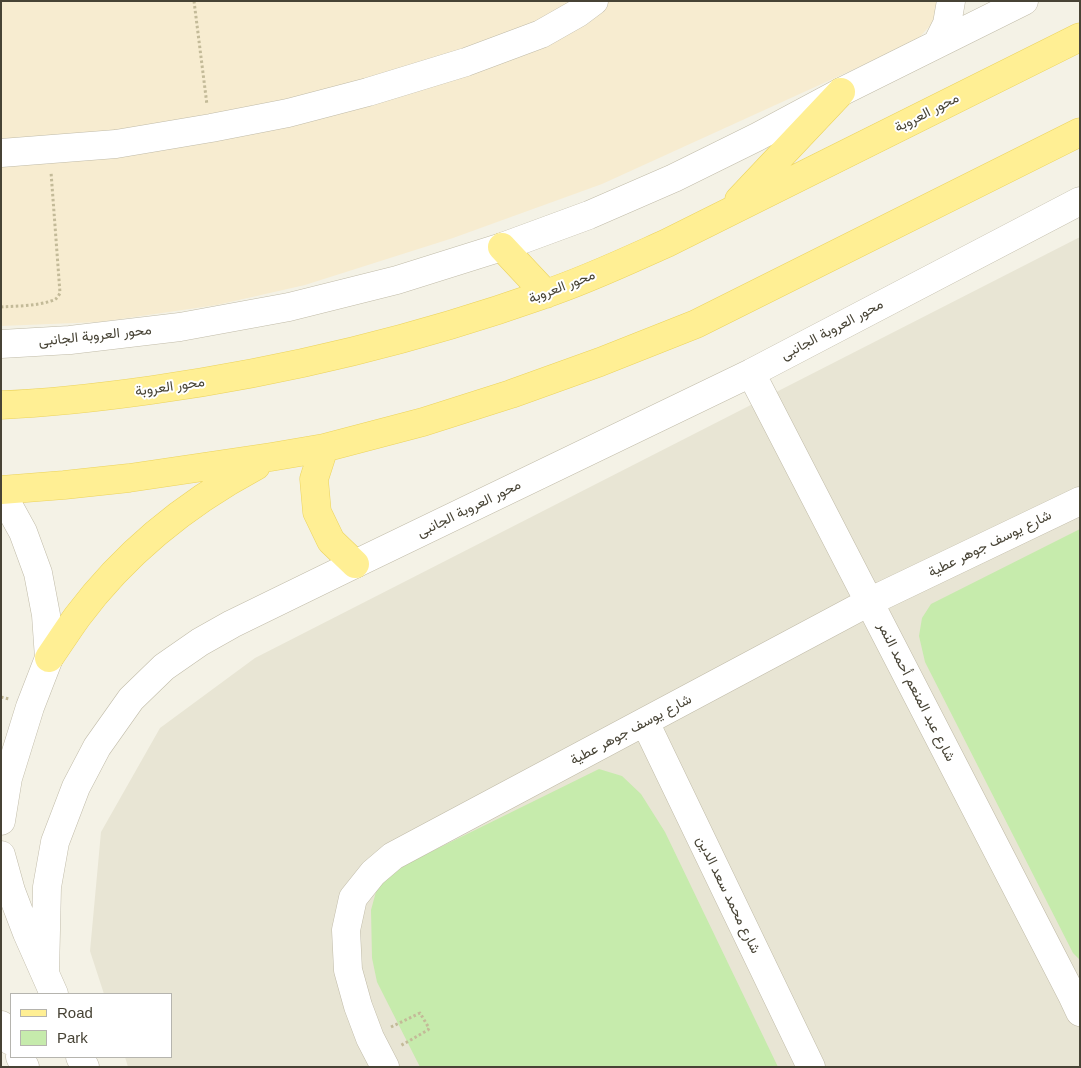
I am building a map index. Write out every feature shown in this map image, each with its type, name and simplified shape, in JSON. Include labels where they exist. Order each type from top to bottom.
[{"type":"main road","name":"محور العروبة","points":[[1,405],[102,397],[282,368],[371,347],[459,322],[546,294],[667,243],[1080,37]]},
{"type":"main road","points":[[726,213],[841,92]]},
{"type":"main road","points":[[1,491],[129,478],[324,448],[423,422],[510,394],[600,362],[696,324],[1080,132]]},
{"type":"main road","points":[[502,247],[546,294]]},
{"type":"main road","points":[[324,448],[314,479],[317,512],[331,541],[355,564]]},
{"type":"main road","points":[[49,658],[99,591],[146,542],[185,510],[227,482],[271,457]]},
{"type":"street","points":[[1,153],[116,144],[288,113],[368,92],[466,62],[541,34],[578,13],[594,1]]},
{"type":"street","points":[[937,44],[947,24],[951,1]]},
{"type":"street","name":"محور العروبة الجانبى","points":[[1,344],[70,340],[180,327],[289,307],[397,280],[502,247],[589,215],[674,178],[1024,1]]},
{"type":"street","name":"محور العروبة الجانبى","points":[[50,983],[47,887],[55,842],[76,787],[97,747],[131,699],[164,667],[200,642],[232,624],[751,373],[1080,201]]},
{"type":"street","name":"شارع عبد المنعم أحمد النمر","points":[[751,373],[1077,1001]]},
{"type":"street","points":[[1,491],[23,532],[38,573],[46,614],[49,658],[5,781],[1,821]]},
{"type":"street","name":"شارع يوسف جوهر عطية","points":[[378,1054],[358,1006],[348,970],[346,930],[353,898],[373,873],[393,856],[869,602],[1080,501]]},
{"type":"street","name":"شارع محمد سعد الدين","points":[[645,722],[811,1067]]},
{"type":"street","points":[[1,855],[11,891],[27,933],[50,983]]},
{"type":"street","points":[[1,1025],[10,1039]]},
{"type":"path","points":[[194,1],[210,128]]},
{"type":"path","points":[[1,307],[31,305],[52,301],[60,293],[49,150]]},
{"type":"path","points":[[420,1013],[429,1028],[428,1030],[378,1054],[420,1013]]},
{"type":"shaded area","points":[[1,1],[944,1],[940,15],[916,41],[602,184],[453,238],[305,285],[217,305],[100,322],[1,326]]},
{"type":"shaded area","points":[[1080,237],[1080,1067],[128,1067],[125,1058],[172,1058],[172,993],[104,993],[90,951],[101,832],[160,728],[255,658]]},
{"type":"green space","points":[[1080,529],[1080,960],[1073,953],[925,662],[919,636],[922,618],[931,604]]},
{"type":"green space","points":[[599,769],[622,776],[641,794],[665,832],[778,1067],[420,1067],[377,982],[372,958],[371,910],[377,888],[398,868]]}]
